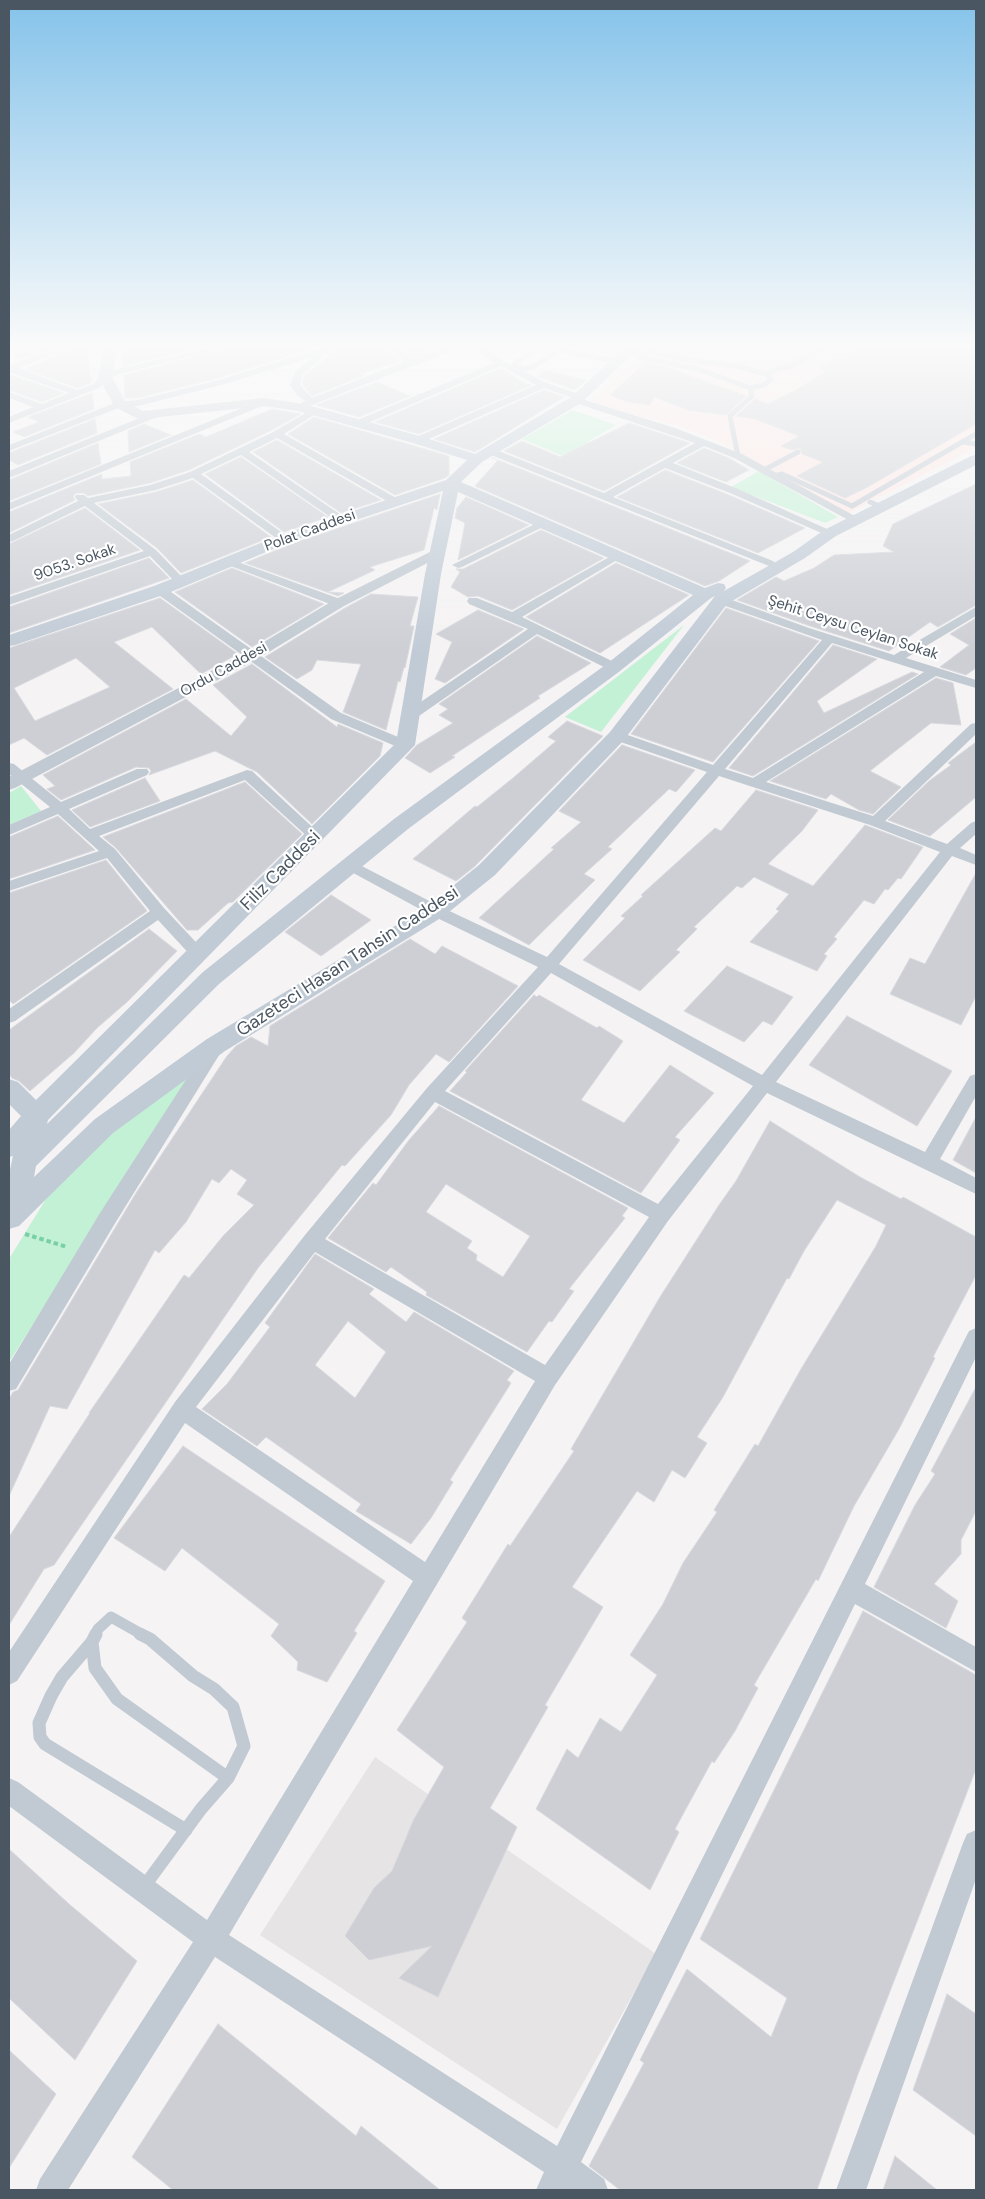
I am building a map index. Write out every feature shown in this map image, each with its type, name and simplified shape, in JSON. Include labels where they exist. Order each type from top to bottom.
[{"type":"main road","points":[[452,448],[484,455]]},
{"type":"main road","name":"Polat Caddesi","points":[[10,637],[160,590],[284,539],[340,519],[420,493],[450,490],[484,455],[496,448]]},
{"type":"main road","name":"Gazeteci Hasan Tahsin Caddesi","points":[[9,1182],[16,1155],[211,978],[409,818],[614,667],[713,597],[789,551],[823,537],[856,520],[876,504],[976,459]]},
{"type":"main road","points":[[405,745],[450,490],[543,523],[713,597]]},
{"type":"main road","name":"Gazeteci Hasan Tahsin Caddesi","points":[[14,1220],[104,1126],[216,1046],[436,910],[487,870],[617,736],[713,597],[799,555],[823,537]]},
{"type":"main road","name":"Filiz Caddesi","points":[[16,1155],[36,1116],[405,745]]},
{"type":"main road","points":[[9,1089],[36,1116]]},
{"type":"main road","points":[[14,1220],[16,1155]]},
{"type":"street","points":[[10,474],[74,448]]},
{"type":"street","points":[[9,507],[153,448]]},
{"type":"street","points":[[9,539],[87,501],[152,488],[194,474],[250,448]]},
{"type":"street","points":[[301,448],[394,501]]},
{"type":"street","points":[[606,496],[694,448]]},
{"type":"street","points":[[715,448],[738,456],[856,520]]},
{"type":"street","points":[[241,452],[340,519]]},
{"type":"street","points":[[484,455],[606,496],[769,563]]},
{"type":"street","points":[[665,464],[734,491],[823,537]]},
{"type":"street","points":[[10,474],[45,492]]},
{"type":"street","points":[[194,474],[284,539]]},
{"type":"street","points":[[60,486],[87,501],[152,552],[180,581]]},
{"type":"street","points":[[458,565],[543,523]]},
{"type":"street","name":"9053. Sokak","points":[[9,601],[152,552]]},
{"type":"street","name":"Ordu Caddesi","points":[[15,781],[253,655],[339,603],[438,552]]},
{"type":"street","points":[[512,617],[618,555]]},
{"type":"street","points":[[227,562],[339,603]]},
{"type":"street","points":[[160,590],[336,716],[405,745]]},
{"type":"street","name":"Şehit Ceysu Ceylan Sokak","points":[[713,597],[830,638],[976,684]]},
{"type":"street","points":[[473,601],[512,617],[535,630],[614,667]]},
{"type":"street","points":[[896,659],[976,611]]},
{"type":"street","points":[[411,715],[535,630]]},
{"type":"street","points":[[9,1673],[182,1409],[312,1241],[433,1093],[550,965],[830,638]]},
{"type":"street","points":[[755,783],[934,672]]},
{"type":"street","points":[[875,822],[976,727]]},
{"type":"street","points":[[617,736],[716,771],[875,822],[976,860]]},
{"type":"street","points":[[9,767],[15,781],[59,806],[88,835],[110,852],[159,912],[199,954]]},
{"type":"street","points":[[9,830],[59,806],[142,772]]},
{"type":"street","points":[[88,835],[247,774],[315,836]]},
{"type":"street","points":[[51,2190],[212,1939],[548,1378],[661,1215],[950,850],[976,826]]},
{"type":"street","points":[[9,886],[110,852]]},
{"type":"street","points":[[349,865],[436,910],[550,965],[764,1084],[929,1162],[976,1187]]},
{"type":"street","points":[[9,1017],[159,912]]},
{"type":"street","points":[[9,1382],[216,1046]]},
{"type":"street","points":[[929,1162],[976,1081]]},
{"type":"street","points":[[433,1093],[661,1215]]},
{"type":"street","points":[[312,1241],[548,1378]]},
{"type":"street","points":[[556,2178],[976,1336]]},
{"type":"street","points":[[182,1409],[428,1577]]},
{"type":"street","points":[[851,1589],[976,1660]]},
{"type":"street","points":[[9,1791],[212,1939],[556,2178],[593,2190]]},
{"type":"street","points":[[851,2190],[976,1843]]},
{"type":"lane","points":[[736,448],[738,456]]},
{"type":"lane","points":[[769,473],[782,474],[852,506],[953,448]]},
{"type":"lane","points":[[769,473],[798,452]]},
{"type":"lane","points":[[142,1888],[228,1778],[244,1746],[234,1707],[214,1689],[193,1676],[150,1639],[111,1617],[98,1629],[92,1642],[62,1677],[39,1723],[40,1737],[46,1744],[186,1830]]},
{"type":"lane","points":[[92,1642],[94,1668],[117,1699],[228,1778]]},
{"type":"path","points":[[14,1220],[87,1253]]},
{"type":"shaded area","points":[[730,448],[975,448],[848,513],[782,479]]},
{"type":"shaded area","points":[[375,1757],[656,1954],[557,2129],[260,1935]]},
{"type":"green space","points":[[543,448],[604,449],[577,462]]},
{"type":"green space","points":[[759,471],[838,517],[825,523],[731,487]]},
{"type":"green space","points":[[684,625],[601,732],[565,717]]},
{"type":"green space","points":[[21,786],[41,811],[9,825],[9,793]]},
{"type":"green space","points":[[194,1071],[9,1362],[9,1259],[54,1186],[113,1128]]},
{"type":"building","points":[[23,448],[61,448],[18,465],[9,460],[9,453]]},
{"type":"building","points":[[87,448],[99,448],[101,464],[9,501],[9,480]]},
{"type":"building","points":[[129,448],[140,448],[129,452]]},
{"type":"building","points":[[165,448],[235,448],[189,470],[150,483],[88,496],[84,493],[76,493],[73,496],[75,500],[9,533],[9,512],[102,474],[102,479],[131,476],[130,462]]},
{"type":"building","points":[[262,448],[290,448],[381,500],[341,513],[253,452]]},
{"type":"building","points":[[312,448],[420,448],[449,456],[449,475],[445,478],[395,495]]},
{"type":"building","points":[[461,448],[482,448],[475,452]]},
{"type":"building","points":[[510,448],[538,448],[560,457],[579,448],[682,448],[604,491],[504,451]]},
{"type":"building","points":[[704,448],[729,458],[749,470],[726,482],[677,463]]},
{"type":"building","points":[[785,448],[935,448],[845,498],[797,476],[823,462],[802,454],[800,448],[792,450]]},
{"type":"building","points":[[241,457],[328,517],[284,532],[205,474]]},
{"type":"building","points":[[498,460],[750,561],[719,581],[705,586],[475,486]]},
{"type":"building","points":[[665,470],[805,528],[758,553],[617,497]]},
{"type":"building","points":[[193,480],[271,537],[181,573],[157,548],[98,504],[156,492]]},
{"type":"building","points":[[976,484],[976,605],[938,627],[930,622],[889,651],[737,600],[776,577],[784,581],[814,568],[834,555],[894,552],[883,546],[893,524]]},
{"type":"building","points":[[440,494],[437,510],[434,508],[424,550],[370,567],[375,570],[328,592],[344,593],[338,596],[245,563],[291,544]]},
{"type":"building","points":[[466,497],[529,525],[458,560],[465,523],[455,518],[457,508]]},
{"type":"building","points":[[85,508],[140,550],[9,595],[9,544]]},
{"type":"building","points":[[541,530],[604,558],[512,610],[478,596],[468,597],[451,587],[460,572],[456,569],[463,569]]},
{"type":"building","points":[[149,558],[169,578],[9,633],[9,607]]},
{"type":"building","points":[[616,563],[689,595],[600,653],[526,617]]},
{"type":"building","points":[[232,568],[324,604],[252,647],[175,592]]},
{"type":"building","points":[[371,594],[418,597],[410,626],[414,626],[405,668],[400,682],[398,681],[386,730],[343,712],[361,664],[317,660],[312,670],[297,679],[265,657]]},
{"type":"building","points":[[160,598],[238,654],[201,674],[152,627],[114,642],[173,689],[47,755],[24,738],[9,745],[9,648]],"holes":[[[76,658],[110,687],[35,721],[14,688]]]},
{"type":"building","points":[[726,608],[819,641],[713,762],[631,734]]},
{"type":"building","points":[[478,610],[524,629],[445,683],[435,679],[452,642],[436,634]]},
{"type":"building","points":[[976,618],[976,668],[966,675],[940,667],[969,645],[950,634]]},
{"type":"building","points":[[537,636],[591,663],[538,696],[540,698],[452,756],[455,757],[430,773],[405,758],[417,745],[453,723],[439,715],[448,709],[439,704]]},
{"type":"building","points":[[833,645],[877,659],[817,701],[824,713],[912,672],[918,674],[753,776],[729,768]]},
{"type":"building","points":[[252,664],[337,727],[338,724],[383,743],[380,756],[312,824],[257,772],[215,751],[149,775],[151,771],[149,768],[136,767],[61,800],[47,789],[55,786],[43,775],[186,699],[231,736],[247,717],[213,685]]},
{"type":"building","points":[[936,678],[953,683],[961,725],[931,723],[870,771],[901,787],[873,814],[859,810],[831,794],[826,799],[770,781]]},
{"type":"building","points":[[567,721],[603,736],[474,867],[456,881],[413,859],[556,741],[548,737]]},
{"type":"building","points":[[976,742],[976,797],[930,836],[888,820],[929,781],[951,765],[948,763]]},
{"type":"building","points":[[622,745],[695,770],[676,792],[669,789],[608,847],[612,849],[584,874],[595,880],[529,945],[479,918],[554,849],[551,848],[581,822],[559,811]]},
{"type":"building","points":[[145,778],[160,801],[90,827],[72,810]]},
{"type":"building","points":[[245,782],[302,834],[233,902],[228,903],[198,930],[187,930],[116,848],[103,837]]},
{"type":"building","points":[[756,790],[818,810],[802,831],[768,864],[813,886],[865,825],[923,847],[901,879],[898,878],[888,890],[885,889],[874,904],[864,900],[834,937],[837,939],[824,954],[827,956],[817,971],[750,942],[779,911],[776,909],[789,894],[754,877],[742,888],[737,886],[694,927],[697,929],[676,950],[680,952],[640,991],[583,960],[625,918],[621,916],[643,896],[641,895],[715,828],[721,831]]},
{"type":"building","points":[[58,816],[95,850],[9,879],[9,837]]},
{"type":"building","points":[[106,860],[147,911],[13,1004],[9,1000],[9,893]]},
{"type":"building","points":[[976,873],[976,996],[961,1025],[890,994],[910,958],[925,964]]},
{"type":"building","points":[[331,895],[371,920],[321,956],[285,932]]},
{"type":"building","points":[[149,929],[177,951],[127,1002],[97,1028],[74,1053],[30,1091],[19,1081],[12,1078],[9,1074],[9,1030]]},
{"type":"building","points":[[410,939],[435,954],[442,946],[518,986],[449,1062],[436,1054],[409,1085],[391,1115],[345,1166],[342,1165],[258,1268],[54,1565],[44,1569],[9,1625],[9,1537],[89,1413],[184,1275],[189,1278],[223,1236],[254,1205],[237,1194],[247,1180],[231,1169],[219,1183],[212,1179],[186,1222],[159,1253],[155,1250],[67,1409],[50,1406],[9,1496],[9,1399],[13,1392],[18,1390],[136,1193],[227,1056],[236,1046],[251,1037],[268,1046],[270,1026]]},
{"type":"building","points":[[727,966],[793,997],[772,1025],[763,1021],[744,1042],[684,1011]]},
{"type":"building","points":[[534,995],[537,997],[539,995],[597,1028],[599,1026],[623,1041],[581,1100],[624,1123],[670,1065],[714,1093],[675,1137],[680,1140],[641,1193],[450,1091],[467,1072],[465,1071]]},
{"type":"building","points":[[847,1016],[952,1071],[917,1126],[809,1065]]},
{"type":"building","points":[[439,1106],[628,1208],[622,1216],[625,1218],[569,1289],[574,1291],[527,1352],[426,1295],[427,1292],[391,1267],[386,1272],[328,1238],[373,1183],[376,1185],[409,1140]],"holes":[[[446,1184],[530,1236],[503,1277],[476,1260],[477,1255],[467,1248],[472,1241],[426,1212]]]},
{"type":"building","points":[[976,1117],[976,1173],[953,1160]]},
{"type":"building","points":[[770,1121],[860,1177],[901,1199],[903,1197],[976,1237],[976,1275],[933,1357],[935,1358],[899,1429],[854,1506],[818,1581],[816,1579],[754,1685],[758,1688],[735,1731],[714,1763],[712,1761],[675,1829],[679,1832],[650,1890],[536,1809],[567,1749],[578,1758],[600,1718],[621,1732],[657,1675],[630,1655],[663,1604],[683,1563],[717,1512],[714,1510],[755,1444],[758,1446],[801,1369],[876,1246],[886,1225],[837,1200],[804,1251],[789,1279],[787,1278],[723,1397],[697,1437],[707,1443],[685,1478],[672,1470],[654,1502],[637,1491],[572,1587],[603,1607],[545,1705],[548,1707],[490,1808],[517,1827],[438,1997],[399,1978],[432,1946],[369,1960],[345,1936],[374,1888],[392,1871],[414,1819],[444,1767],[397,1730],[467,1622],[462,1618],[508,1544],[510,1546],[574,1451],[571,1449],[660,1297],[736,1181]]},
{"type":"building","points":[[315,1254],[374,1289],[369,1294],[406,1322],[414,1312],[514,1371],[507,1380],[511,1383],[450,1480],[453,1482],[431,1518],[411,1544],[356,1511],[361,1504],[266,1437],[257,1446],[202,1409],[227,1384],[270,1327],[265,1323]],"holes":[[[348,1321],[386,1352],[355,1398],[315,1365]]]},
{"type":"building","points":[[976,1387],[976,1511],[961,1540],[961,1554],[934,1584],[958,1601],[946,1628],[874,1587],[915,1505],[935,1474],[931,1471]]},
{"type":"building","points":[[183,1446],[385,1581],[354,1631],[357,1633],[327,1682],[297,1670],[298,1662],[271,1636],[279,1624],[182,1548],[165,1571],[114,1538]]},
{"type":"building","points":[[863,1611],[976,1675],[976,1769],[858,2074],[817,2190],[620,2190],[589,2166],[644,2063],[640,2060],[687,1969],[771,2037],[787,1998],[700,1939]]},
{"type":"building","points":[[9,1849],[69,1904],[137,1961],[75,2060],[9,1998]]},
{"type":"building","points":[[947,1994],[976,2014],[976,2136],[913,2090]]},
{"type":"building","points":[[218,2024],[356,2136],[361,2126],[440,2190],[173,2190],[132,2157]]},
{"type":"building","points":[[9,2050],[56,2094],[9,2168]]},
{"type":"building","points":[[895,2156],[937,2190],[883,2190]]}]
